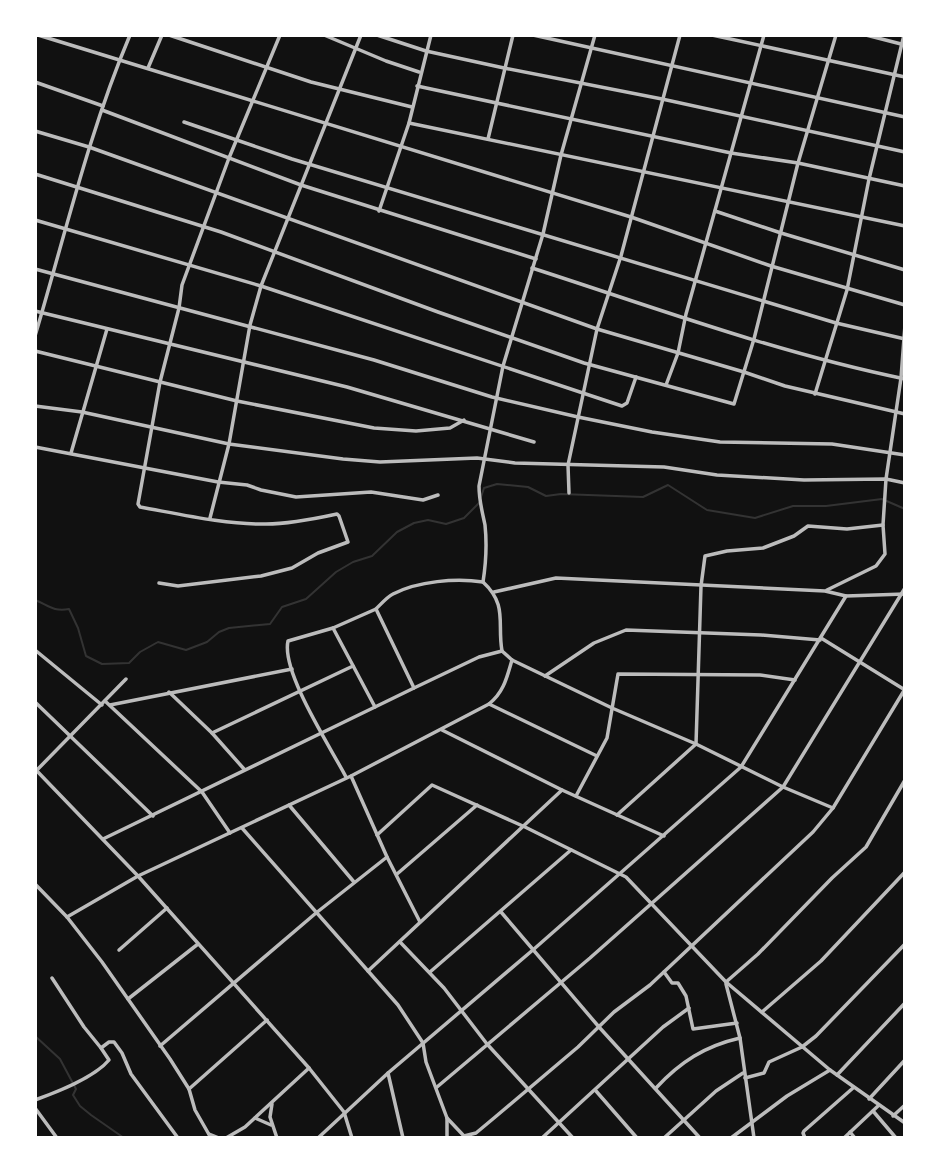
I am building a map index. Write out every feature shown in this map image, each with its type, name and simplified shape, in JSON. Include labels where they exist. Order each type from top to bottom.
[{"type":"street","points":[[38,35],[631,217],[771,266],[905,305]]},
{"type":"street","points":[[35,336],[89,147],[131,35]]},
{"type":"street","points":[[148,68],[162,35]]},
{"type":"street","points":[[169,35],[339,89],[412,107]]},
{"type":"street","points":[[159,583],[178,586],[261,576],[292,568],[318,553],[348,542],[337,514],[307,521],[270,524],[210,518],[138,506],[160,382],[179,309],[182,285],[236,140],[280,35]]},
{"type":"street","points":[[324,35],[420,73]]},
{"type":"street","points":[[210,518],[229,444],[250,325],[261,286],[361,35]]},
{"type":"street","points":[[377,35],[426,51],[905,152]]},
{"type":"street","points":[[379,211],[409,122],[430,35]]},
{"type":"street","points":[[488,138],[513,35]]},
{"type":"street","points":[[533,35],[905,117]]},
{"type":"street","points":[[483,582],[486,560],[485,528],[479,503],[484,458],[503,366],[543,234],[595,35]]},
{"type":"street","points":[[569,493],[568,465],[597,329],[621,256],[680,35]]},
{"type":"street","points":[[712,35],[905,77]]},
{"type":"street","points":[[666,385],[678,353],[685,318],[764,35]]},
{"type":"street","points":[[35,174],[203,226],[589,365],[734,404],[754,339],[797,163],[836,35]]},
{"type":"street","points":[[866,35],[903,44]]},
{"type":"street","points":[[815,394],[847,289],[876,146],[904,35]]},
{"type":"street","points":[[35,82],[301,185],[536,259]]},
{"type":"street","points":[[417,86],[731,153],[797,163],[905,186]]},
{"type":"street","points":[[184,122],[388,188],[621,256],[836,323],[904,339]]},
{"type":"street","points":[[409,122],[905,226]]},
{"type":"street","points":[[35,131],[89,147],[597,329],[815,394],[905,414]]},
{"type":"street","points":[[715,211],[905,270]]},
{"type":"street","points":[[35,220],[261,286],[624,406],[636,377]]},
{"type":"street","points":[[533,268],[824,360],[903,378]]},
{"type":"street","points":[[35,269],[179,309],[250,325],[497,398],[578,417],[720,442],[832,444],[905,455]]},
{"type":"street","points":[[35,311],[347,387],[534,442]]},
{"type":"street","points":[[825,591],[882,561],[886,545],[883,525],[886,479],[903,378],[905,326]]},
{"type":"street","points":[[71,453],[107,329]]},
{"type":"street","points":[[35,351],[237,401],[374,428],[416,431],[450,428],[464,421]]},
{"type":"street","points":[[35,406],[82,412],[229,444],[368,461],[484,458],[515,463],[664,467],[718,475],[804,481],[886,479],[905,483]]},
{"type":"street","points":[[35,447],[296,497],[371,492],[423,500],[438,495]]},
{"type":"street","points":[[617,815],[696,744],[701,586],[705,556],[763,548],[794,536],[808,526],[848,529],[883,525]]},
{"type":"street","points":[[494,592],[556,578],[825,591],[846,596],[902,594]]},
{"type":"street","points":[[420,922],[349,777],[300,693],[287,645],[288,641],[333,628],[376,609],[393,594],[419,586],[460,580],[483,582],[494,592],[502,617],[502,651],[512,660],[783,787],[833,807]]},
{"type":"street","points":[[437,1087],[562,982],[783,787],[905,588]]},
{"type":"street","points":[[320,1137],[388,1073],[664,836],[741,766],[846,596]]},
{"type":"street","points":[[376,609],[414,688]]},
{"type":"street","points":[[333,628],[375,707]]},
{"type":"street","points":[[447,1118],[459,1133],[470,1136],[529,1090],[692,947],[813,832],[833,807],[905,690],[820,639],[700,633],[621,631],[594,643],[545,676]]},
{"type":"street","points":[[35,650],[110,705],[202,792],[230,833]]},
{"type":"street","points":[[103,839],[414,688],[482,656],[502,651]]},
{"type":"street","points":[[66,917],[138,876],[349,777],[489,704],[504,687],[512,660]]},
{"type":"street","points":[[212,733],[353,666]]},
{"type":"street","points":[[110,705],[292,669]]},
{"type":"street","points":[[576,796],[607,738],[618,674],[760,675],[795,680]]},
{"type":"street","points":[[127,679],[36,771],[138,876],[309,1068],[344,1112],[352,1138]]},
{"type":"street","points":[[169,692],[212,733],[244,769]]},
{"type":"street","points":[[35,702],[153,816]]},
{"type":"street","points":[[489,704],[597,756]]},
{"type":"street","points":[[442,730],[562,790],[664,836]]},
{"type":"street","points":[[726,982],[866,847],[905,780]]},
{"type":"street","points":[[377,835],[432,785],[621,873],[726,982],[830,1070],[905,1123]]},
{"type":"street","points":[[368,971],[526,827],[562,790]]},
{"type":"street","points":[[289,805],[354,882]]},
{"type":"street","points":[[397,874],[477,805]]},
{"type":"street","points":[[242,828],[398,1005],[424,1042],[426,1062],[447,1118],[447,1138]]},
{"type":"street","points":[[430,972],[571,850]]},
{"type":"street","points":[[160,1046],[387,857]]},
{"type":"street","points":[[762,1012],[821,961],[905,872]]},
{"type":"street","points":[[35,884],[66,917],[128,999],[189,1089],[195,1110],[210,1136],[219,1138]]},
{"type":"street","points":[[119,950],[167,908]]},
{"type":"street","points":[[501,912],[700,1138]]},
{"type":"street","points":[[400,942],[430,972],[487,1044],[573,1138]]},
{"type":"street","points":[[128,999],[198,944]]},
{"type":"street","points":[[745,1078],[764,1073],[769,1062],[802,1047],[825,1027],[905,944]]},
{"type":"street","points":[[664,972],[672,983],[681,986],[693,1029],[737,1023]]},
{"type":"street","points":[[35,1100],[76,1084],[107,1062],[108,1057],[84,1027],[52,978]]},
{"type":"street","points":[[726,982],[740,1038],[754,1138]]},
{"type":"street","points":[[837,1075],[905,1003]]},
{"type":"street","points":[[542,1138],[663,1027],[689,1009]]},
{"type":"street","points":[[189,1089],[267,1020]]},
{"type":"street","points":[[656,1088],[683,1062],[696,1054],[740,1038]]},
{"type":"street","points":[[101,1048],[114,1042],[131,1074],[178,1138]]},
{"type":"street","points":[[869,1099],[905,1060]]},
{"type":"street","points":[[226,1138],[255,1118],[309,1068]]},
{"type":"street","points":[[731,1138],[751,1121],[830,1070]]},
{"type":"street","points":[[664,1138],[716,1091],[744,1072]]},
{"type":"street","points":[[388,1073],[402,1138]]},
{"type":"street","points":[[805,1138],[804,1131],[838,1104],[853,1088]]},
{"type":"street","points":[[596,1091],[637,1138]]},
{"type":"street","points":[[273,1102],[270,1117],[277,1138]]},
{"type":"street","points":[[893,1116],[905,1105]]},
{"type":"street","points":[[844,1138],[878,1106]]},
{"type":"street","points":[[35,1108],[57,1138]]},
{"type":"street","points":[[873,1111],[896,1138]]},
{"type":"street","points":[[255,1118],[271,1125]]},
{"type":"street","points":[[850,1132],[855,1138]]},
{"type":"waterway","points":[[481,497],[484,488],[497,484],[528,487],[546,496],[561,494],[643,497],[668,485],[707,510],[755,518],[793,506],[826,506],[882,499],[905,509]]},
{"type":"waterway","points":[[35,600],[55,609],[69,609],[86,656],[102,664],[129,663],[140,652],[158,642],[186,650],[207,642],[229,628],[270,624],[282,607],[306,599],[336,572],[353,562],[372,556],[397,532],[414,523],[428,520],[446,524],[464,518],[479,503]]},
{"type":"waterway","points":[[35,1036],[60,1059],[76,1089],[73,1095],[80,1106],[124,1138]]}]
